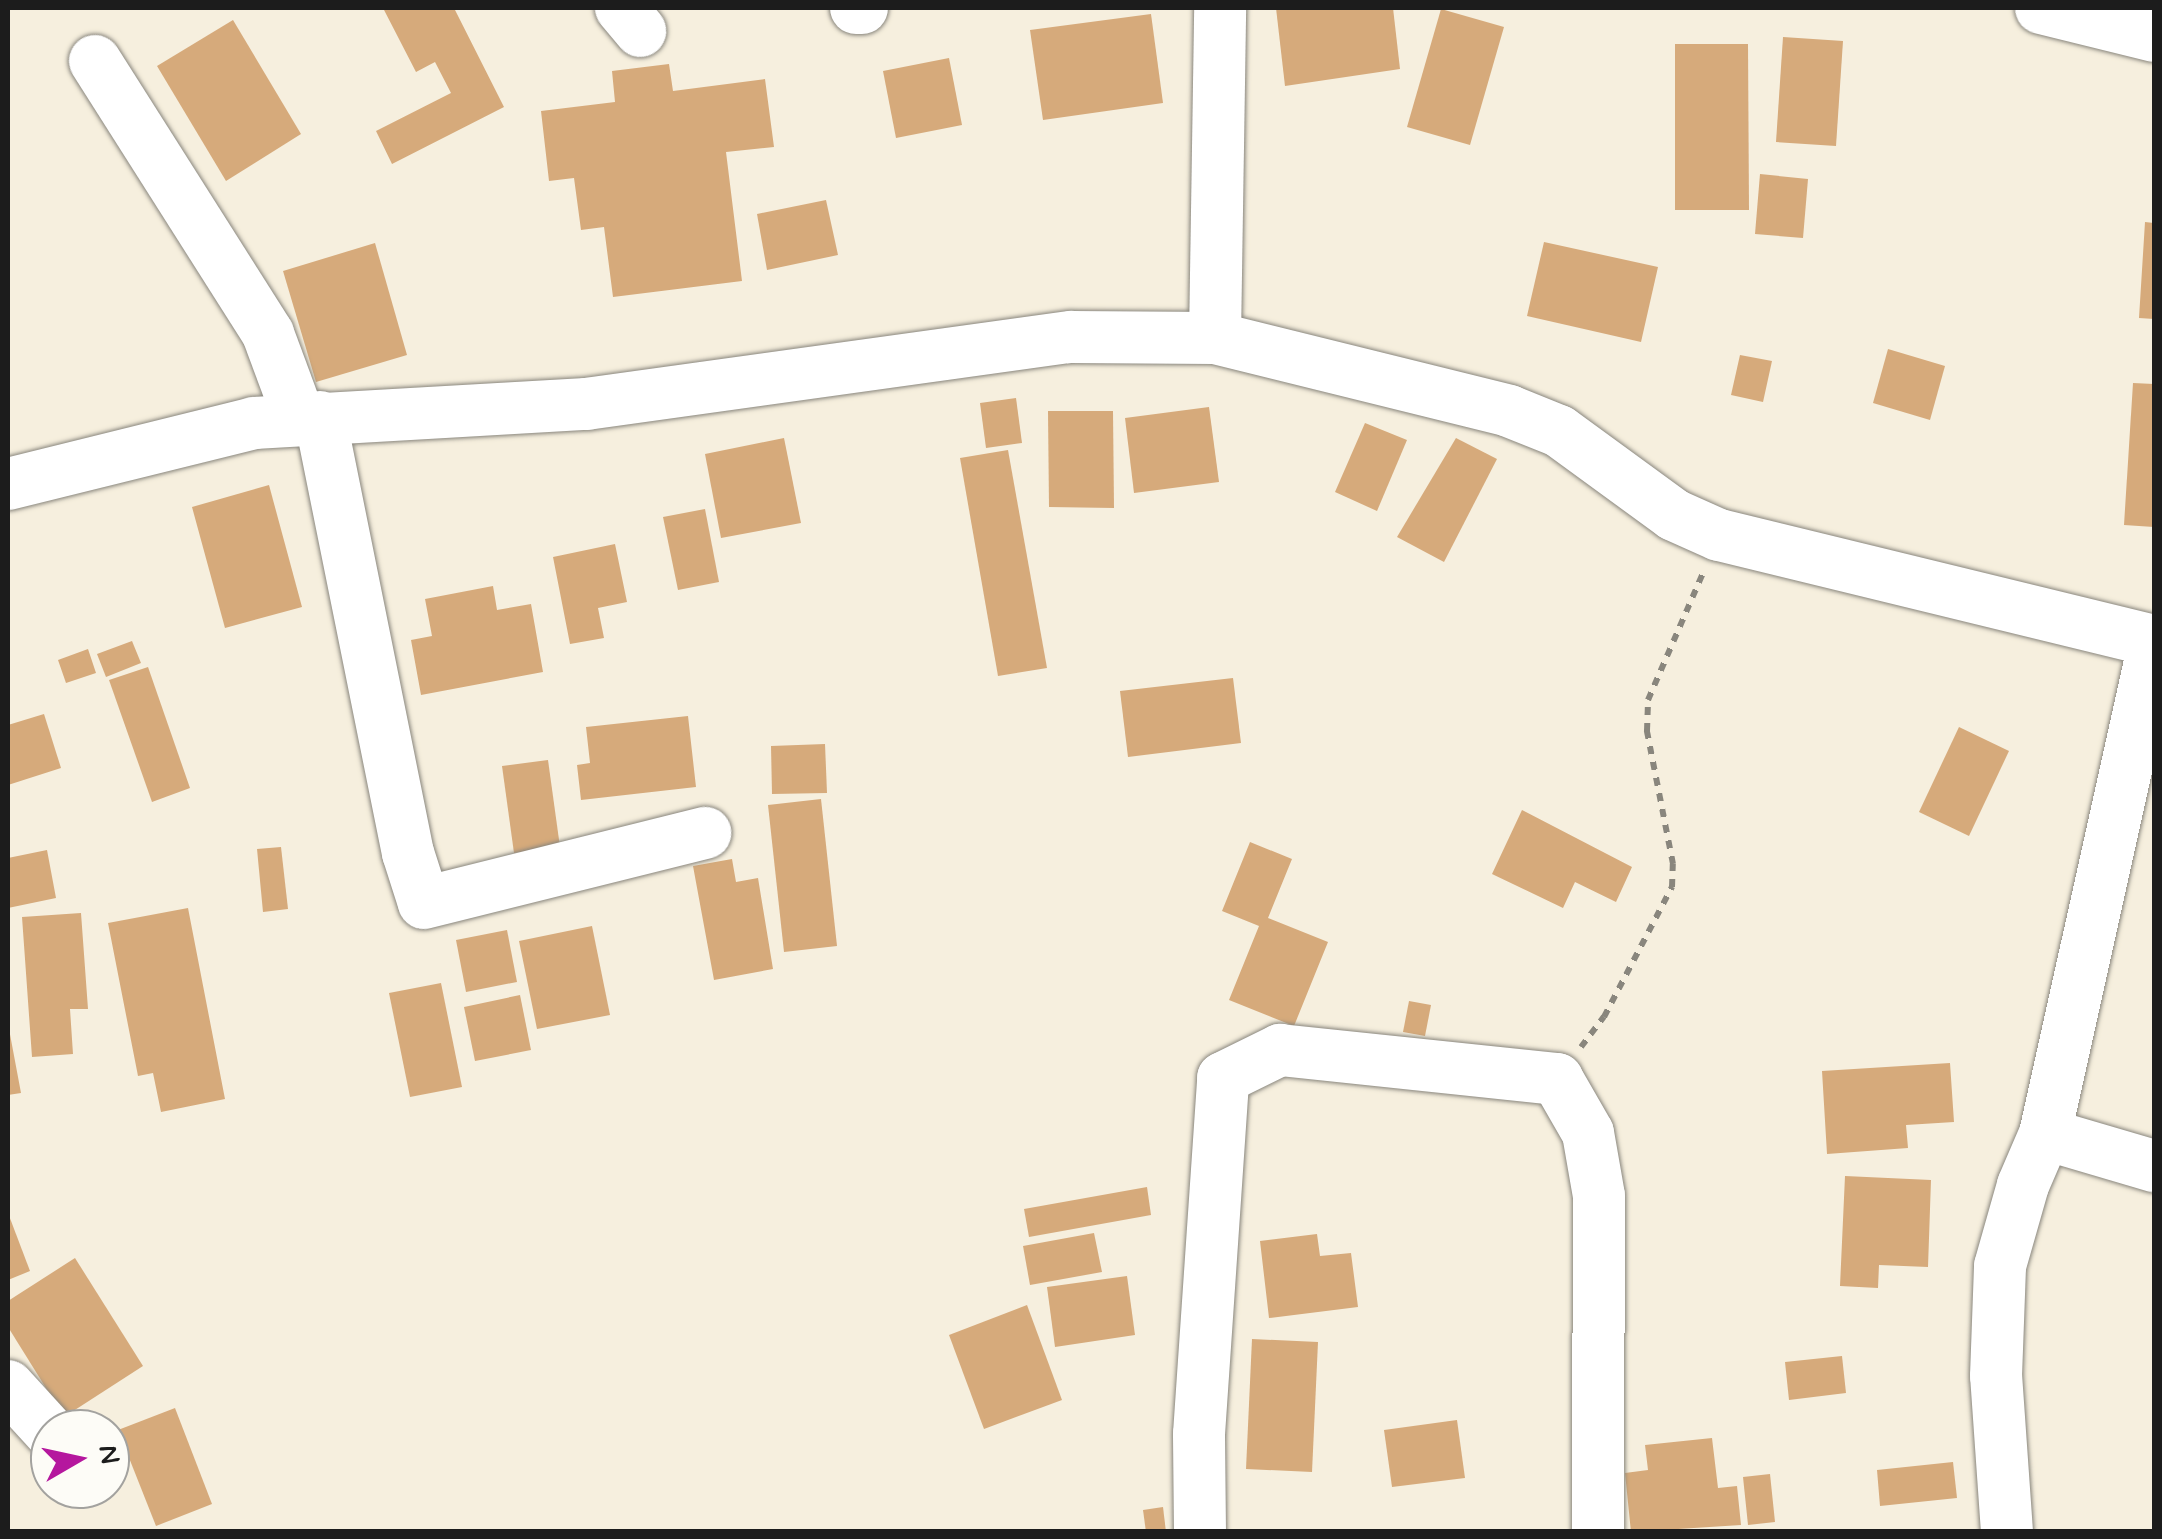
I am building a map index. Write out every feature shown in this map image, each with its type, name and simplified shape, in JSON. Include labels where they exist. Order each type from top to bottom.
[{"type":"street","points":[[1215,338],[1220,8]]},
{"type":"street","points":[[2040,8],[2154,36]]},
{"type":"street","points":[[95,61],[268,334],[310,417],[408,853],[424,903],[705,832]]},
{"type":"street","points":[[8,484],[310,417],[586,404],[1071,337],[1215,338],[1509,410],[1559,431],[1674,514],[1718,535],[2154,642],[2045,1134],[2022,1184],[2000,1266],[1996,1376],[2007,1532]]},
{"type":"street","points":[[1200,1532],[1199,1434],[1223,1078],[1280,1050],[1557,1079],[1588,1132],[1598,1196],[1598,1532]]},
{"type":"street","points":[[2045,1134],[2154,1166]]},
{"type":"street","points":[[8,1386],[30,1410]]},
{"type":"path","points":[[1557,1079],[1604,1017],[1672,887],[1647,731],[1648,700],[1718,535]]},
{"type":"building","points":[[383,8],[454,8],[504,107],[392,164],[376,131],[451,93],[435,62],[416,72]]},
{"type":"building","points":[[1276,8],[1393,8],[1400,69],[1285,86]]},
{"type":"building","points":[[1441,9],[1504,27],[1470,145],[1407,127]]},
{"type":"building","points":[[1151,14],[1163,103],[1043,120],[1030,30]]},
{"type":"building","points":[[233,20],[301,134],[226,181],[157,66]]},
{"type":"building","points":[[1783,37],[1843,41],[1836,146],[1776,142]]},
{"type":"building","points":[[1675,44],[1748,44],[1749,210],[1675,210]]},
{"type":"building","points":[[949,58],[962,125],[896,138],[883,71]]},
{"type":"building","points":[[669,64],[673,91],[765,79],[774,147],[726,152],[742,281],[613,297],[604,227],[581,230],[574,178],[549,181],[541,111],[615,102],[612,71]]},
{"type":"building","points":[[1760,174],[1808,179],[1803,238],[1755,234]]},
{"type":"building","points":[[826,200],[838,255],[767,270],[757,214]]},
{"type":"building","points":[[2145,222],[2154,223],[2154,319],[2139,318]]},
{"type":"building","points":[[1544,242],[1658,267],[1641,342],[1527,316]]},
{"type":"building","points":[[375,243],[407,355],[316,382],[283,271]]},
{"type":"building","points":[[1888,349],[1945,366],[1930,420],[1873,403]]},
{"type":"building","points":[[1740,355],[1772,361],[1763,402],[1731,395]]},
{"type":"building","points":[[2133,383],[2154,384],[2154,527],[2124,525]]},
{"type":"building","points":[[1016,398],[1022,443],[986,448],[980,403]]},
{"type":"building","points":[[1209,407],[1219,482],[1134,493],[1125,418]]},
{"type":"building","points":[[1048,411],[1113,411],[1114,508],[1049,507]]},
{"type":"building","points":[[1365,423],[1407,440],[1377,511],[1335,492]]},
{"type":"building","points":[[784,438],[801,523],[721,538],[705,454]]},
{"type":"building","points":[[1456,438],[1497,459],[1444,562],[1397,537]]},
{"type":"building","points":[[1008,450],[1047,668],[998,676],[960,458]]},
{"type":"building","points":[[269,485],[302,607],[225,628],[192,507]]},
{"type":"building","points":[[705,509],[719,582],[678,590],[663,517]]},
{"type":"building","points":[[615,544],[627,602],[598,608],[604,638],[570,644],[553,557]]},
{"type":"building","points":[[493,586],[497,610],[531,604],[543,672],[421,695],[411,640],[432,636],[425,599]]},
{"type":"building","points":[[132,641],[141,663],[106,677],[97,654]]},
{"type":"building","points":[[88,649],[96,673],[66,683],[58,660]]},
{"type":"building","points":[[148,667],[190,788],[152,802],[109,680]]},
{"type":"building","points":[[1233,678],[1241,743],[1128,757],[1120,691]]},
{"type":"building","points":[[44,714],[61,768],[8,785],[8,725]]},
{"type":"building","points":[[688,716],[696,787],[581,800],[577,765],[590,763],[586,727]]},
{"type":"building","points":[[1959,727],[2009,751],[1969,836],[1919,812]]},
{"type":"building","points":[[825,744],[827,793],[772,794],[771,746]]},
{"type":"building","points":[[548,760],[560,847],[514,853],[502,766]]},
{"type":"building","points":[[821,799],[837,946],[784,952],[768,805]]},
{"type":"building","points":[[1522,810],[1632,867],[1616,902],[1575,882],[1563,908],[1492,874]]},
{"type":"building","points":[[1250,842],[1292,859],[1268,918],[1328,942],[1294,1026],[1229,1000],[1259,926],[1222,911]]},
{"type":"building","points":[[281,847],[288,909],[263,912],[257,849]]},
{"type":"building","points":[[47,850],[56,898],[8,908],[8,858]]},
{"type":"building","points":[[732,859],[736,882],[758,878],[773,969],[714,980],[693,866]]},
{"type":"building","points":[[188,908],[225,1099],[161,1112],[153,1073],[138,1076],[108,923]]},
{"type":"building","points":[[81,913],[88,1009],[70,1009],[73,1054],[32,1057],[22,917]]},
{"type":"building","points":[[592,926],[610,1015],[537,1029],[519,941]]},
{"type":"building","points":[[507,930],[517,982],[466,992],[456,940]]},
{"type":"building","points":[[441,983],[462,1087],[410,1097],[389,993]]},
{"type":"building","points":[[520,995],[531,1050],[475,1061],[464,1007]]},
{"type":"building","points":[[1409,1001],[1431,1005],[1425,1036],[1403,1032]]},
{"type":"building","points":[[8,1030],[21,1093],[8,1095]]},
{"type":"building","points":[[1950,1063],[1954,1122],[1906,1125],[1908,1148],[1827,1154],[1822,1071]]},
{"type":"building","points":[[1845,1176],[1931,1180],[1928,1267],[1879,1265],[1878,1288],[1840,1286]]},
{"type":"building","points":[[1147,1187],[1151,1215],[1029,1237],[1024,1209]]},
{"type":"building","points":[[8,1213],[30,1271],[8,1280]]},
{"type":"building","points":[[1094,1233],[1102,1272],[1030,1285],[1023,1246]]},
{"type":"building","points":[[1317,1234],[1320,1256],[1351,1253],[1358,1307],[1269,1318],[1260,1241]]},
{"type":"building","points":[[75,1258],[143,1366],[76,1409],[59,1409],[8,1327],[8,1301]]},
{"type":"building","points":[[1127,1276],[1135,1335],[1055,1347],[1047,1287]]},
{"type":"building","points":[[1027,1305],[1062,1400],[984,1429],[949,1335]]},
{"type":"building","points":[[1252,1339],[1318,1342],[1312,1472],[1246,1469]]},
{"type":"building","points":[[1842,1356],[1846,1393],[1789,1400],[1785,1362]]},
{"type":"building","points":[[175,1408],[212,1504],[156,1526],[130,1460],[130,1425]]},
{"type":"building","points":[[1457,1420],[1465,1478],[1392,1487],[1384,1430]]},
{"type":"building","points":[[1712,1438],[1718,1488],[1737,1486],[1741,1525],[1631,1532],[1625,1473],[1648,1470],[1645,1445]]},
{"type":"building","points":[[1953,1462],[1957,1498],[1880,1506],[1877,1470]]},
{"type":"building","points":[[1770,1474],[1775,1522],[1748,1525],[1743,1477]]},
{"type":"building","points":[[1163,1507],[1166,1532],[1146,1532],[1143,1510]]}]
